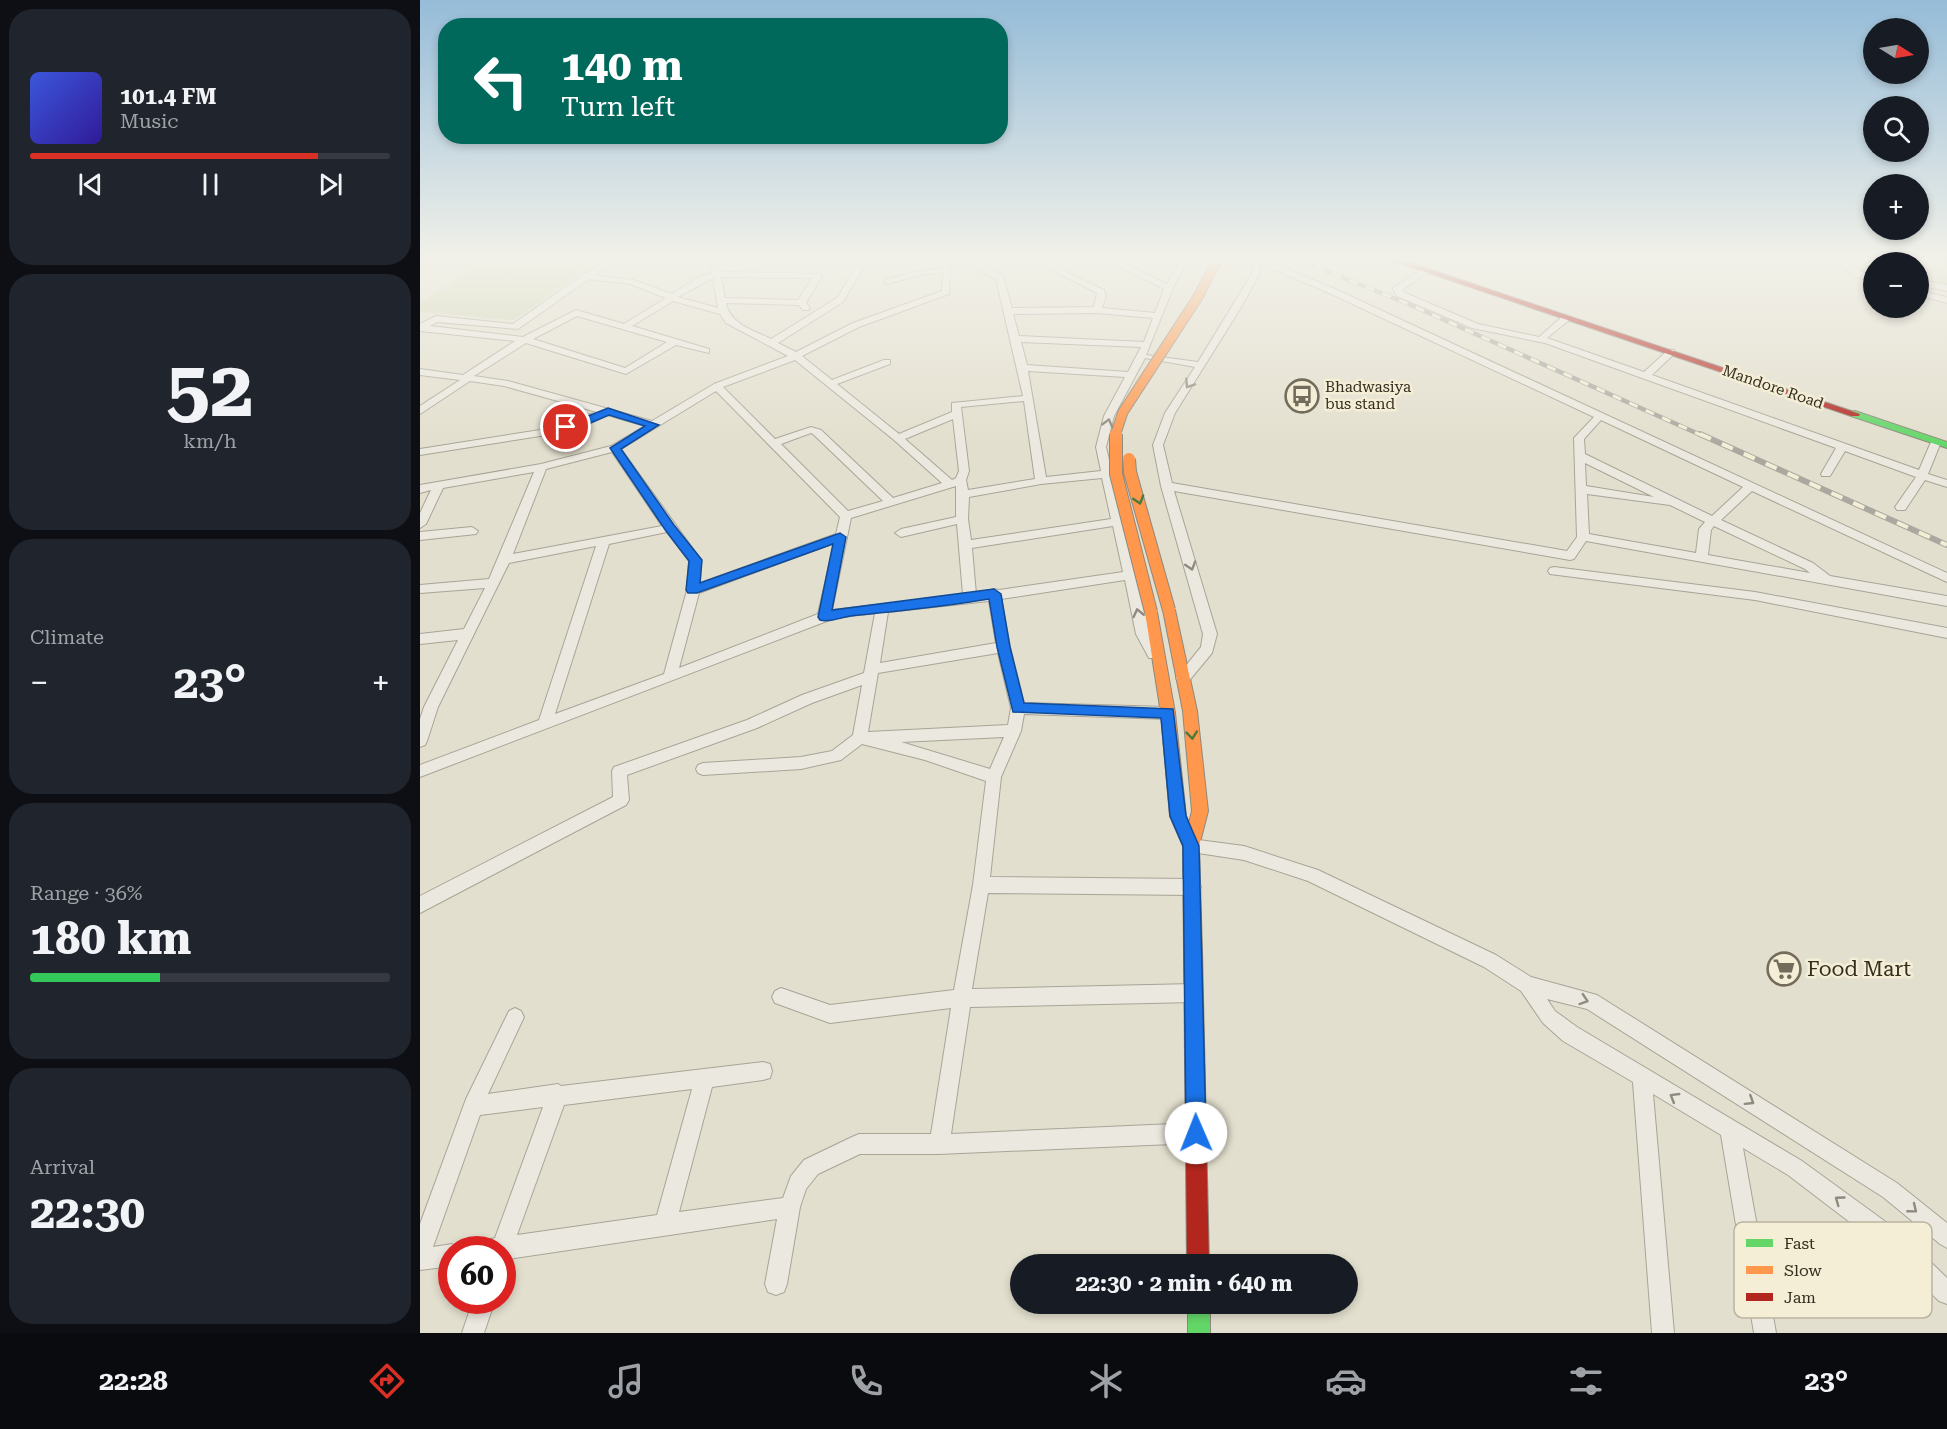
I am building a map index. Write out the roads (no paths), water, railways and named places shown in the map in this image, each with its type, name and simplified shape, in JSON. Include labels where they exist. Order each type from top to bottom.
[{"type":"main road","points":[[1182,322],[1123,412],[1116,431],[1114,450],[1116,474],[1151,612],[1161,667],[1178,816],[1191,846]]},
{"type":"main road","points":[[1194,322],[1135,414],[1128,443],[1130,472],[1169,610],[1190,711],[1200,811],[1191,846],[1198,1254]]},
{"type":"main road","name":"Mandore Road","points":[[1579,322],[1943,441]]},
{"type":"main road","name":"Mandore Road","points":[[1596,322],[1943,441]]},
{"type":"main road","points":[[1198,1314],[1199,1333]]},
{"type":"street","points":[[468,322],[515,327],[522,322]]},
{"type":"street","points":[[420,411],[509,348],[559,322]]},
{"type":"street","points":[[608,322],[706,351]]},
{"type":"street","points":[[625,327],[633,322]]},
{"type":"street","points":[[731,322],[796,356],[955,482],[963,494],[962,519],[970,598]]},
{"type":"street","points":[[772,343],[805,322]]},
{"type":"street","points":[[420,489],[541,467],[615,448],[717,386],[796,356],[864,322]]},
{"type":"street","points":[[1011,322],[1029,398],[1041,481]]},
{"type":"street","points":[[1155,322],[1147,345],[1109,416],[1101,447],[1143,634],[1161,667]]},
{"type":"street","points":[[1183,678],[1207,649],[1210,634],[1167,486],[1158,445],[1170,413],[1227,322]]},
{"type":"street","points":[[1399,322],[1947,578]]},
{"type":"street","points":[[1466,322],[1525,338],[1540,339],[1644,377],[1785,424],[1947,484]]},
{"type":"street","points":[[1540,339],[1561,322]]},
{"type":"street","points":[[421,328],[527,340],[626,371],[674,342]]},
{"type":"street","points":[[1015,339],[1147,345]]},
{"type":"street","points":[[1644,377],[1671,352]]},
{"type":"street","points":[[1141,355],[1201,365]]},
{"type":"street","points":[[832,383],[887,362]]},
{"type":"street","points":[[1023,368],[1131,375]]},
{"type":"street","points":[[420,372],[505,383],[654,425]]},
{"type":"street","points":[[717,386],[846,516]]},
{"type":"street","points":[[846,516],[955,482],[964,471],[956,405],[1029,398]]},
{"type":"street","points":[[420,452],[583,423],[608,411]]},
{"type":"street","points":[[898,438],[956,414]]},
{"type":"street","points":[[1167,486],[1570,556],[1583,537],[1579,438],[1600,416]]},
{"type":"street","points":[[773,443],[812,430],[817,432],[891,502]]},
{"type":"street","points":[[1901,507],[1943,441]]},
{"type":"street","points":[[1826,474],[1842,447]]},
{"type":"street","points":[[615,448],[695,560],[693,590],[670,677]]},
{"type":"street","points":[[1578,455],[1809,566],[1828,580]]},
{"type":"street","points":[[420,741],[425,708],[505,560],[541,467]]},
{"type":"street","points":[[963,494],[1041,481],[1106,474]]},
{"type":"street","points":[[420,524],[439,486]]},
{"type":"street","points":[[1702,558],[1705,529],[1750,487]]},
{"type":"street","points":[[1580,489],[1680,505]]},
{"type":"street","points":[[824,617],[846,516]]},
{"type":"street","points":[[901,533],[962,519]]},
{"type":"street","points":[[966,545],[1117,522]]},
{"type":"street","points":[[505,560],[670,528]]},
{"type":"street","points":[[420,536],[472,531]]},
{"type":"street","points":[[693,590],[840,537]]},
{"type":"street","points":[[1583,537],[1947,601]]},
{"type":"street","points":[[545,724],[604,540]]},
{"type":"street","points":[[1554,571],[1755,596],[1947,633]]},
{"type":"street","points":[[420,771],[824,617],[843,612],[882,610],[1129,575]]},
{"type":"street","points":[[420,589],[493,583]]},
{"type":"street","points":[[939,1144],[981,885],[994,777],[1014,731],[1018,708],[994,594]]},
{"type":"street","points":[[860,738],[882,610]]},
{"type":"street","points":[[420,639],[466,634]]},
{"type":"street","points":[[420,905],[621,800],[618,771],[752,724],[872,673],[1004,647]]},
{"type":"street","points":[[1018,708],[1168,713]]},
{"type":"street","points":[[703,769],[801,764],[836,756],[860,738],[1014,731]]},
{"type":"street","points":[[860,738],[925,754],[994,777]]},
{"type":"street","points":[[1191,846],[1244,853],[1312,876],[1490,961],[1527,985],[1591,1001],[1890,1190],[1929,1222]]},
{"type":"street","points":[[981,885],[1193,886]]},
{"type":"street","points":[[1527,985],[1549,1017],[1570,1034],[1795,1168],[1869,1222]]},
{"type":"street","points":[[781,997],[831,1014],[962,998],[1194,993]]},
{"type":"street","points":[[420,1253],[473,1106],[515,1017]]},
{"type":"street","points":[[473,1106],[763,1071]]},
{"type":"street","points":[[665,1225],[705,1078]]},
{"type":"street","points":[[1642,1078],[1663,1333]]},
{"type":"street","points":[[502,1236],[558,1095]]},
{"type":"street","points":[[1730,1131],[1746,1222]]},
{"type":"street","points":[[776,1284],[790,1207],[798,1183],[811,1167],[859,1144],[939,1144],[1196,1133]]},
{"type":"street","points":[[516,1246],[790,1207]]},
{"type":"street","points":[[1932,1225],[1947,1237]]},
{"type":"street","points":[[420,1259],[438,1257]]},
{"type":"street","points":[[1932,1279],[1947,1293]]},
{"type":"street","points":[[473,1333],[479,1314]]},
{"type":"street","points":[[1762,1318],[1765,1333]]},
{"type":"railway","points":[[1449,322],[1703,436]]},
{"type":"railway","points":[[1700,434],[1947,545]]},
{"type":"place","name":"Bhadwasiya bus stand","points":[[1302,396]]},
{"type":"place","name":"Food Mart","points":[[1784,969]]}]
